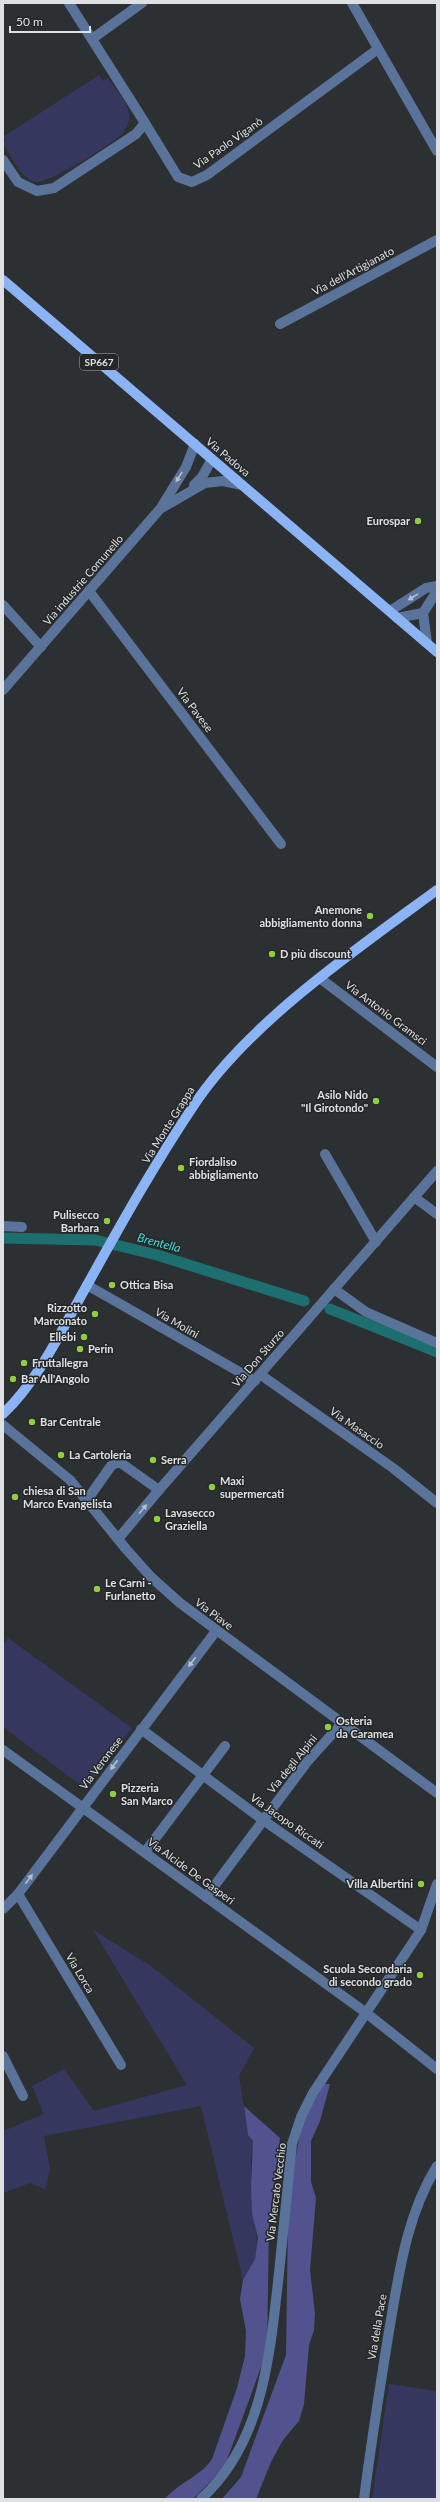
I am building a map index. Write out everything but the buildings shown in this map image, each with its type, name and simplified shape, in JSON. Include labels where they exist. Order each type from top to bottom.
[{"type":"main road","name":"Via Padova","points":[[3,280],[437,652]]},
{"type":"main road","name":"Via Monte Grappa","points":[[3,1414],[34,1378],[178,1129],[207,1087],[253,1036],[321,978],[437,890]]},
{"type":"street","name":"Via Paolo Viganò","points":[[69,3],[178,177],[192,182],[207,175],[378,49]]},
{"type":"street","points":[[92,39],[142,3]]},
{"type":"street","points":[[352,3],[437,151]]},
{"type":"street","points":[[3,160],[18,182],[37,191],[54,188],[136,134],[145,123]]},
{"type":"street","name":"Via dell'Artigianato","points":[[280,324],[437,240]]},
{"type":"street","points":[[160,509],[186,467],[195,444]]},
{"type":"street","points":[[186,492],[202,477],[212,459]]},
{"type":"street","points":[[186,492],[205,483],[223,481],[242,485]]},
{"type":"street","name":"Via industrie Comunello","points":[[3,690],[160,509],[186,492]]},
{"type":"street","points":[[394,614],[426,588],[437,586]]},
{"type":"street","name":"Via Pavese","points":[[89,591],[280,844]]},
{"type":"street","points":[[427,643],[422,613],[437,591]]},
{"type":"street","points":[[3,605],[41,647]]},
{"type":"street","points":[[394,614],[422,613]]},
{"type":"street","name":"Via Antonio Gramsci","points":[[321,978],[437,1067]]},
{"type":"street","points":[[325,1154],[376,1242]]},
{"type":"street","name":"Via Don Sturzo","points":[[118,1538],[437,1171]]},
{"type":"street","points":[[414,1197],[437,1214]]},
{"type":"street","points":[[3,1226],[22,1227]]},
{"type":"street","name":"Via Molini","points":[[87,1285],[258,1378]]},
{"type":"street","points":[[334,1289],[366,1312],[437,1343]]},
{"type":"street","name":"Via Masaccio","points":[[258,1378],[393,1468],[437,1503]]},
{"type":"street","name":"Via Piave","points":[[3,1425],[70,1480],[151,1577],[216,1631],[437,1793]]},
{"type":"street","points":[[87,1500],[111,1466],[116,1463],[121,1463],[159,1490]]},
{"type":"street","name":"Via Veronese","points":[[3,1908],[18,1894],[216,1631]]},
{"type":"street","name":"Via degli Alpini","points":[[206,1897],[307,1762],[342,1723]]},
{"type":"street","name":"Via Jacopo Riccati","points":[[141,1729],[263,1820],[421,1930]]},
{"type":"street","points":[[145,1852],[225,1746]]},
{"type":"street","name":"Via Alcide De Gasperi","points":[[3,1750],[365,2012]]},
{"type":"street","name":"Via Mercato Vecchio","points":[[201,2499],[225,2475],[237,2456],[251,2425],[261,2388],[273,2335],[292,2144],[301,2117],[314,2093],[365,2012],[421,1930],[437,1884]]},
{"type":"street","name":"Via Lorca","points":[[18,1894],[121,2065]]},
{"type":"street","points":[[365,2012],[437,2069]]},
{"type":"street","points":[[3,2056],[23,2096]]},
{"type":"street","name":"Via della Pace","points":[[364,2499],[374,2422],[400,2267],[410,2222],[422,2193],[437,2166]]},
{"type":"shaded area","points":[[99,75],[103,81],[108,78],[126,104],[129,121],[123,133],[65,171],[42,181],[35,182],[30,180],[25,176],[13,159],[3,143],[6,140],[3,137]]},
{"type":"shaded area","points":[[8,1638],[132,1728],[86,1789],[3,1727],[3,1644]]},
{"type":"shaded area","points":[[93,1930],[151,1966],[254,2048],[239,2076],[248,2135],[253,2141],[251,2160],[252,2213],[256,2224],[257,2246],[255,2259],[243,2280],[201,2106],[44,2136],[50,2169],[45,2189],[30,2183],[3,2193],[3,2131],[44,2114],[32,2086],[64,2069],[94,2111],[187,2085]]},
{"type":"shaded area","points":[[324,2084],[330,2084],[320,2121],[311,2141],[311,2182],[316,2198],[310,2270],[315,2313],[314,2330],[309,2345],[304,2404],[299,2421],[283,2440],[271,2462],[256,2499],[222,2499],[241,2477],[286,2355],[288,2225],[295,2161],[302,2123]]},
{"type":"shaded area","points":[[244,2106],[280,2138],[269,2223],[267,2351],[224,2468],[193,2499],[165,2499],[176,2488],[202,2470],[212,2459],[237,2388],[245,2356],[246,2331],[240,2299],[243,2280],[255,2259],[258,2238],[252,2213],[251,2187],[253,2141],[248,2135]]},
{"type":"shaded area","points":[[389,2384],[437,2391],[437,2499],[372,2499]]},
{"type":"waterway","name":"Brentella","points":[[3,1238],[95,1240],[157,1255],[304,1301]]},
{"type":"waterway","name":"Brentella","points":[[330,1309],[437,1352]]},
{"type":"place","name":"Eurospar","points":[[418,521]]},
{"type":"place","name":"Anemone abbigliamento donna","points":[[370,916]]},
{"type":"place","name":"D più discount","points":[[272,954]]},
{"type":"place","name":"Asilo Nido \"Il Girotondo\"","points":[[376,1101]]},
{"type":"place","name":"Fiordaliso abbigliamento","points":[[181,1168]]},
{"type":"place","name":"Pulisecco Barbara","points":[[107,1221]]},
{"type":"place","name":"Ottica Bisa","points":[[112,1285]]},
{"type":"place","name":"Rizzotto Marconato","points":[[95,1314]]},
{"type":"place","name":"Ellebi","points":[[84,1337]]},
{"type":"place","name":"Perin","points":[[80,1349]]},
{"type":"place","name":"Fruttallegra","points":[[24,1363]]},
{"type":"place","name":"Bar All'Angolo","points":[[13,1379]]},
{"type":"place","name":"Bar Centrale","points":[[32,1422]]},
{"type":"place","name":"La Cartoleria","points":[[61,1455]]},
{"type":"place","name":"Serra","points":[[153,1460]]},
{"type":"place","name":"Maxi supermercati","points":[[212,1487]]},
{"type":"place","name":"chiesa di San Marco Evangelista","points":[[15,1497]]},
{"type":"place","name":"Lavasecco Graziella","points":[[157,1519]]},
{"type":"place","name":"Le Carni - Furlanetto","points":[[97,1589]]},
{"type":"place","name":"Osteria da Caramea","points":[[328,1727]]},
{"type":"place","name":"Pizzeria San Marco","points":[[113,1794]]},
{"type":"place","name":"Villa Albertini","points":[[421,1884]]},
{"type":"place","name":"Scuola Secondaria di secondo grado","points":[[420,1975]]}]
